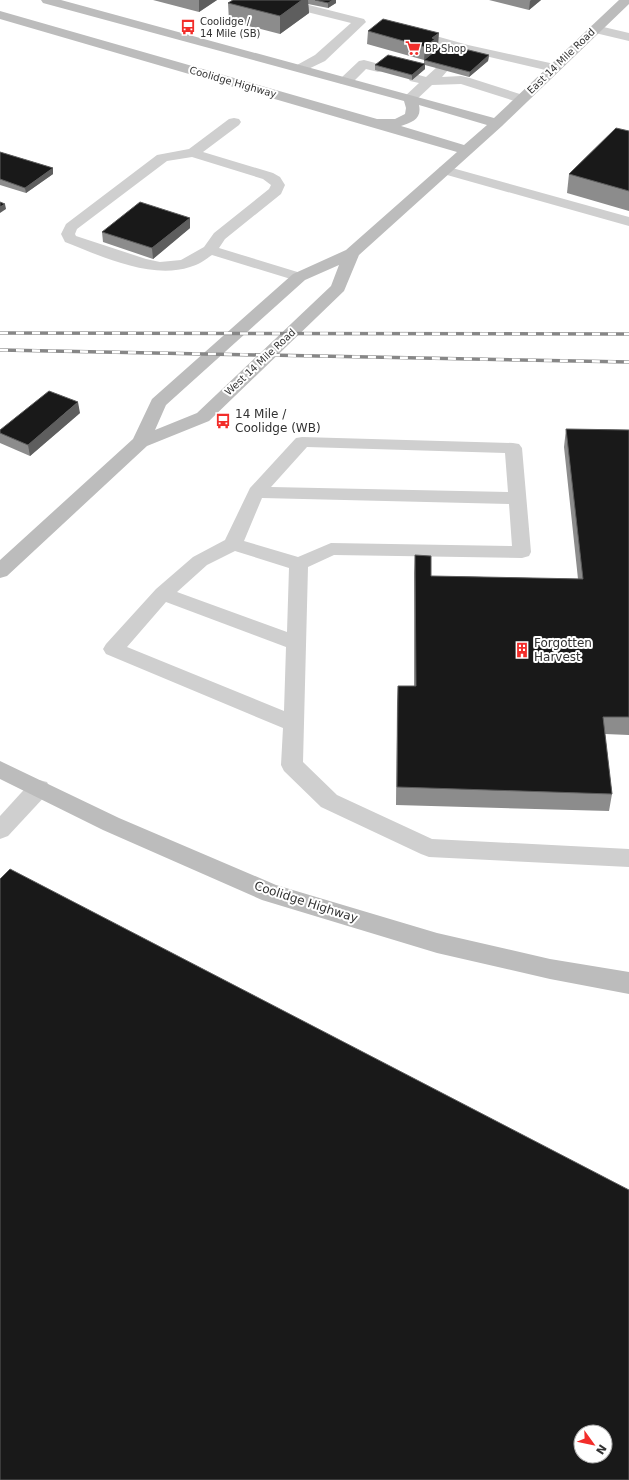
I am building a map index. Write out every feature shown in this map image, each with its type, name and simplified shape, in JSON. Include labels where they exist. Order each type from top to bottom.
[{"type":"main road","points":[[47,0],[302,68],[497,123]]},
{"type":"main road","name":"East 14 Mile Road","points":[[497,123],[626,0]]},
{"type":"main road","name":"Coolidge Highway","points":[[0,15],[467,150]]},
{"type":"main road","points":[[367,122],[397,123],[412,116],[413,108],[410,98]]},
{"type":"main road","name":"West 14 Mile Road","points":[[141,442],[158,403],[298,277],[352,253],[497,123]]},
{"type":"main road","name":"West 14 Mile Road","points":[[0,571],[141,442],[203,417],[338,288],[352,253]]},
{"type":"main road","name":"Coolidge Highway","points":[[0,769],[111,824],[270,893],[437,943],[494,958],[550,970],[629,983]]},
{"type":"lane","points":[[275,0],[360,22],[320,58],[302,68]]},
{"type":"lane","points":[[595,29],[629,37]]},
{"type":"lane","points":[[401,30],[463,51],[554,68]]},
{"type":"lane","points":[[346,81],[364,64],[378,68]]},
{"type":"lane","points":[[410,98],[442,70]]},
{"type":"lane","points":[[415,78],[428,81],[466,81],[521,100]]},
{"type":"lane","points":[[192,154],[234,122]]},
{"type":"lane","points":[[180,154],[192,154],[268,176],[275,180],[278,185],[276,191],[219,236],[210,250],[185,264],[166,268],[152,266],[78,242],[70,239],[68,234],[71,227],[162,158],[180,154]]},
{"type":"lane","points":[[445,170],[629,222]]},
{"type":"lane","points":[[210,250],[298,277]]},
{"type":"lane","points":[[233,544],[299,564],[331,549],[522,552],[513,448],[302,442],[256,492],[233,544],[200,561],[163,594],[113,649],[294,724]]},
{"type":"lane","points":[[256,492],[517,498]]},
{"type":"lane","points":[[299,564],[292,765],[329,801],[429,848],[629,858]]},
{"type":"lane","points":[[163,594],[296,643]]},
{"type":"lane","points":[[0,830],[39,788]]},
{"type":"building","points":[[233,0],[302,0],[280,16],[228,3]]},
{"type":"building","points":[[315,0],[333,0],[328,3]]},
{"type":"building","points":[[383,19],[439,33],[432,38],[435,39],[425,47],[368,31]]},
{"type":"building","points":[[444,44],[489,55],[470,72],[424,60]]},
{"type":"building","points":[[388,55],[425,64],[412,75],[375,65]]},
{"type":"building","points":[[616,128],[629,131],[629,191],[569,174]]},
{"type":"building","points":[[0,152],[53,168],[25,188],[0,179]]},
{"type":"building","points":[[0,202],[5,204],[0,207]]},
{"type":"building","points":[[140,202],[190,218],[152,248],[102,232]]},
{"type":"building","points":[[49,391],[78,402],[28,445],[0,433],[0,430]]},
{"type":"building","name":"Forgotten Harvest","points":[[566,429],[629,430],[629,717],[603,717],[612,794],[397,787],[398,686],[416,686],[415,555],[431,556],[431,576],[583,579]]},
{"type":"building","points":[[10,869],[629,1190],[629,1480],[0,1480],[0,879]]},
{"type":"railway","points":[[0,333],[629,334]]},
{"type":"railway","points":[[0,350],[629,362]]},
{"type":"place","name":"Coolidge / 14 Mile (SB)","points":[[188,27]]},
{"type":"place","name":"BP Shop","points":[[413,48]]},
{"type":"place","name":"14 Mile / Coolidge (WB)","points":[[223,421]]},
{"type":"place","name":"Forgotten Harvest","points":[[522,650]]}]
